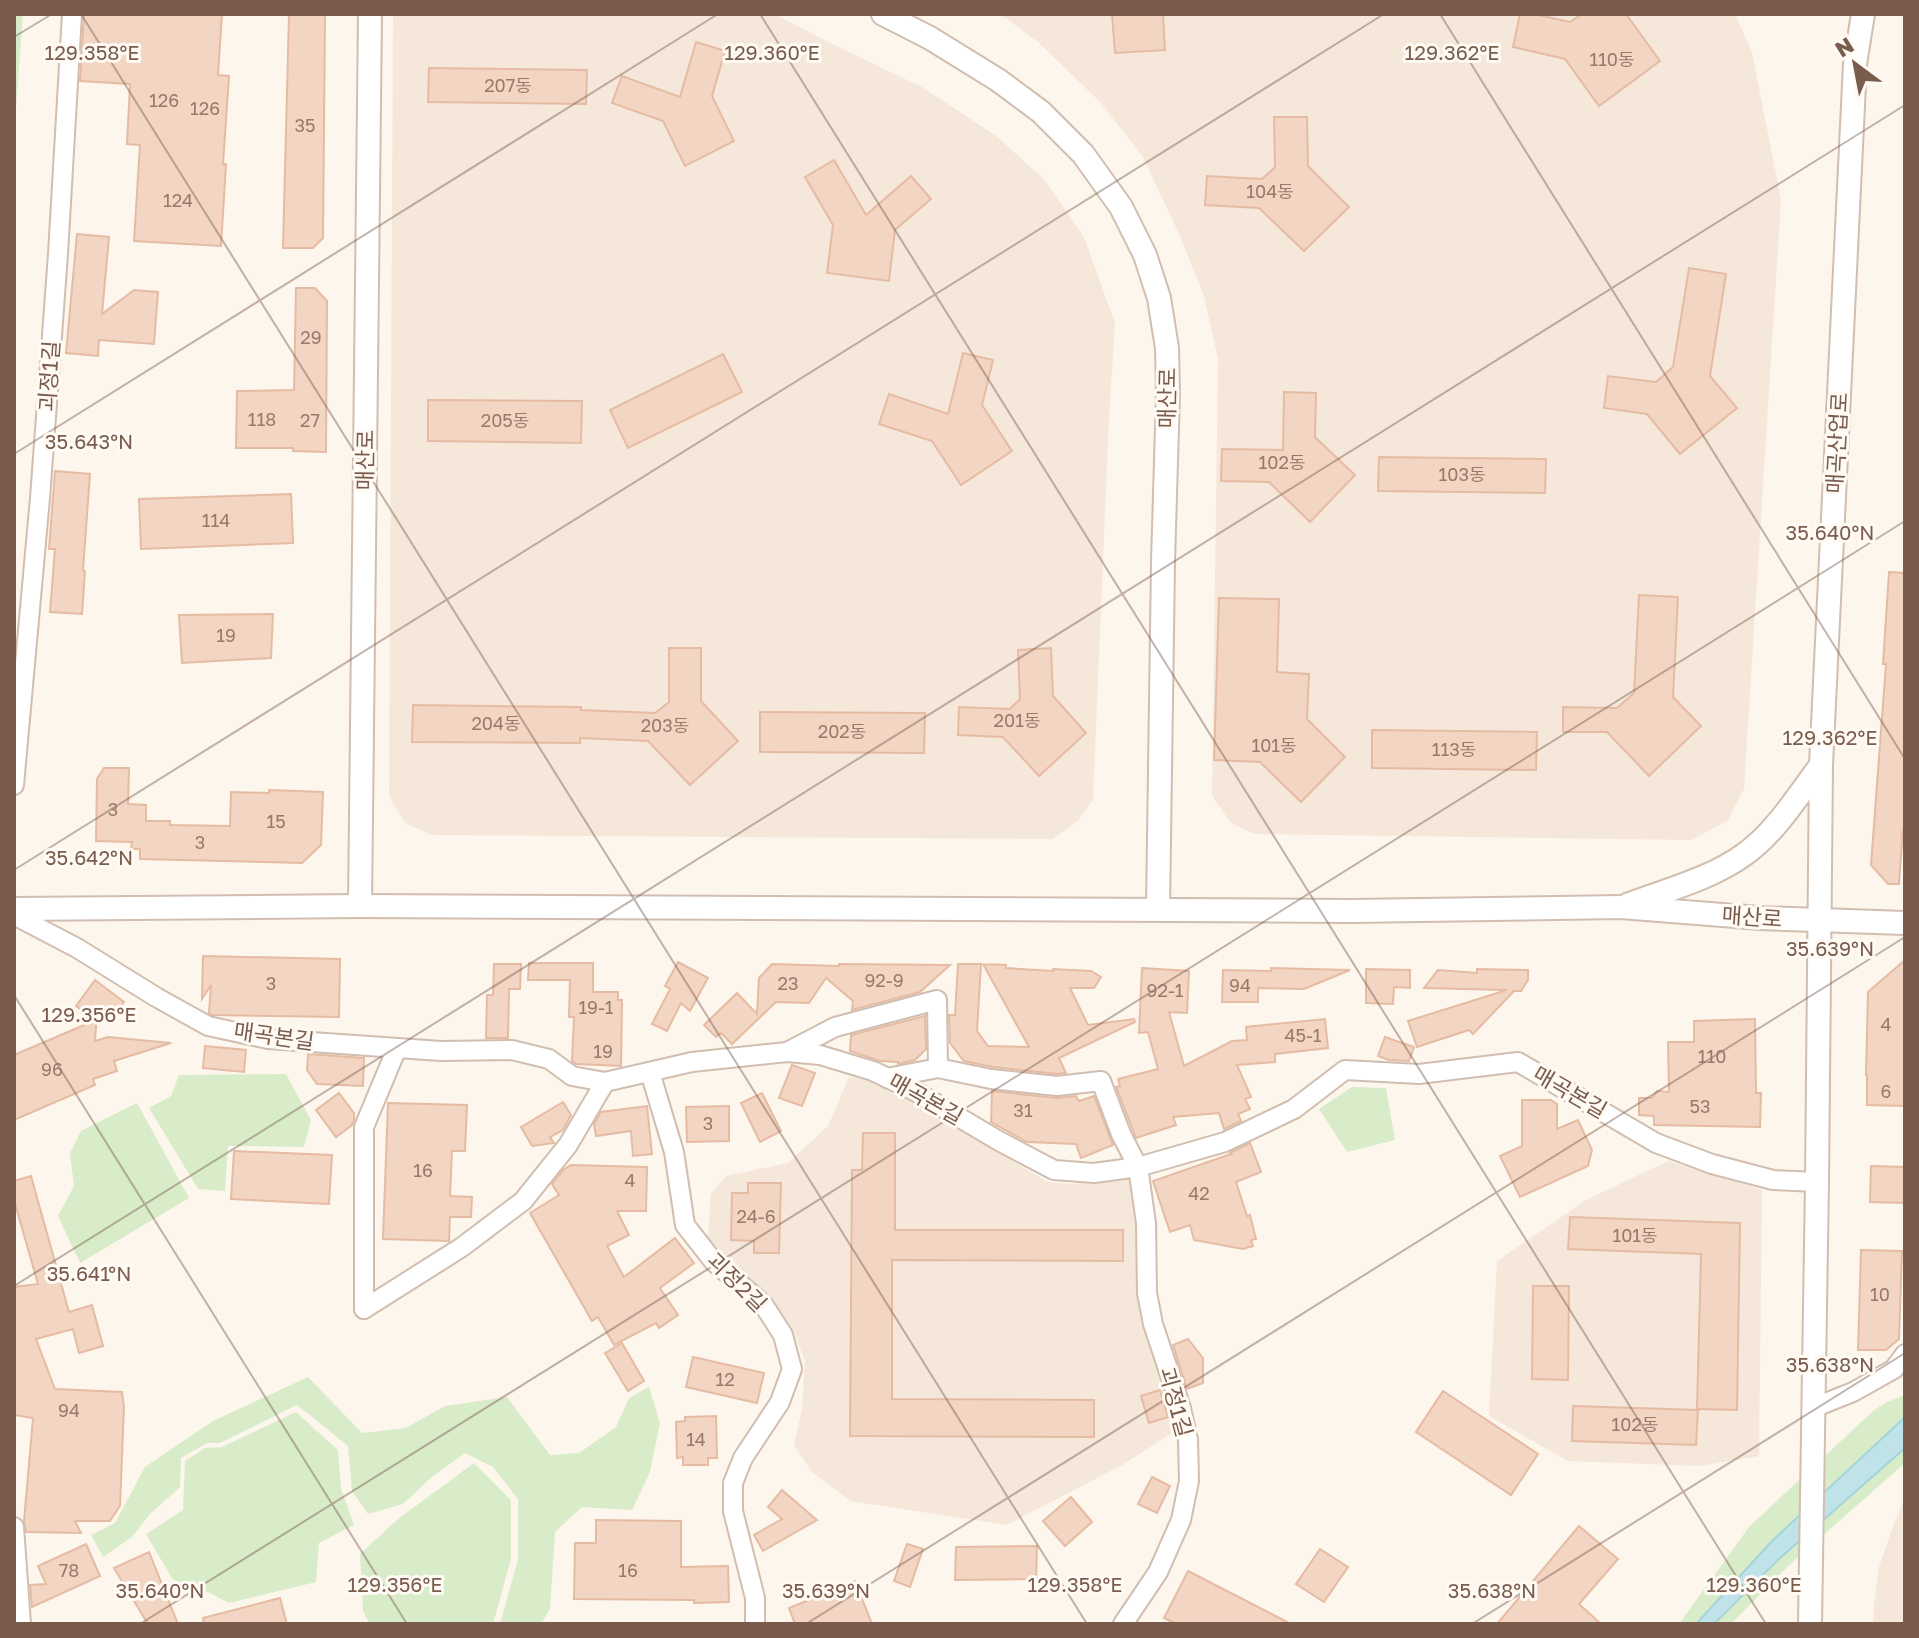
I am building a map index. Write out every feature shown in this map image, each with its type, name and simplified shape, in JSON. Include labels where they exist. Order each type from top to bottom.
[{"type":"street","name":"괴정1길","points":[[14,785],[39,512],[72,14]]},
{"type":"street","name":"매산로","points":[[360,906],[370,14]]},
{"type":"street","name":"매산로","points":[[883,14],[930,38],[998,80],[1041,112],[1083,154],[1121,207],[1145,255],[1159,298],[1167,348],[1168,394],[1158,909]]},
{"type":"street","name":"매곡산업로","points":[[1819,920],[1821,765],[1855,64],[1863,14]]},
{"type":"street","points":[[1621,907],[1713,873],[1746,854],[1767,835],[1821,765]]},
{"type":"street","name":"매산로","points":[[14,909],[360,906],[1351,911],[1621,907],[1760,918],[1905,923]]},
{"type":"street","name":"매곡본길","points":[[14,915],[77,948],[208,1026],[268,1039],[441,1051],[512,1050],[549,1059],[572,1076],[605,1082],[692,1062],[787,1052],[820,1055],[873,1071],[913,1090],[1054,1170],[1094,1173],[1138,1167],[1225,1142],[1294,1109],[1345,1070],[1419,1074],[1518,1062],[1656,1143],[1712,1164],[1773,1180],[1817,1182]]},
{"type":"street","points":[[1810,1619],[1819,920]]},
{"type":"street","points":[[787,1052],[835,1027],[937,1000],[938,1068],[887,1078]]},
{"type":"street","points":[[397,1048],[364,1127],[364,1309],[462,1247],[523,1201],[568,1145],[605,1082]]},
{"type":"street","name":"괴정1길","points":[[938,1068],[991,1079],[1057,1086],[1101,1081],[1121,1134],[1138,1167],[1146,1223],[1147,1293],[1153,1324],[1181,1408],[1188,1440],[1189,1481],[1181,1520],[1158,1572],[1123,1624]]},
{"type":"street","name":"괴정2길","points":[[650,1072],[674,1152],[685,1225],[714,1262],[763,1304],[783,1335],[792,1369],[780,1402],[743,1458],[733,1483],[733,1511],[755,1598],[755,1624]]},
{"type":"street","points":[[1813,1408],[1853,1392],[1894,1369],[1905,1354]]},
{"type":"street","points":[[14,1527],[21,1624]]},
{"type":"shaded area","points":[[393,14],[775,14],[922,87],[996,136],[1045,180],[1084,237],[1115,323],[1093,799],[1078,821],[1052,839],[432,835],[405,823],[389,796]]},
{"type":"shaded area","points":[[1000,14],[1735,14],[1752,52],[1781,200],[1744,789],[1728,820],[1692,840],[1255,834],[1231,823],[1212,796],[1218,359],[1204,296],[1143,157],[1101,103],[1038,42]]},
{"type":"shaded area","points":[[849,1077],[878,1082],[1048,1182],[1103,1182],[1127,1176],[1135,1186],[1141,1235],[1137,1300],[1175,1431],[1124,1464],[1007,1525],[850,1501],[812,1472],[794,1445],[802,1409],[805,1361],[792,1327],[766,1294],[708,1238],[711,1194],[726,1176],[788,1163],[828,1126]]},
{"type":"shaded area","points":[[1668,1161],[1762,1190],[1759,1456],[1700,1466],[1568,1461],[1489,1416],[1497,1261],[1586,1200]]},
{"type":"shaded area","points":[[1905,1498],[1905,1624],[1873,1624],[1879,1567]]},
{"type":"green space","points":[[14,14],[23,14],[14,135]]},
{"type":"green space","points":[[286,1074],[311,1120],[304,1147],[228,1146],[225,1191],[198,1189],[149,1108],[171,1096],[179,1075]]},
{"type":"green space","points":[[1352,1087],[1386,1088],[1395,1140],[1347,1152],[1319,1109]]},
{"type":"green space","points":[[137,1103],[189,1198],[80,1263],[58,1216],[74,1186],[70,1153],[81,1131]]},
{"type":"green space","points":[[308,1377],[362,1433],[406,1428],[445,1406],[507,1397],[550,1455],[579,1453],[616,1427],[629,1398],[649,1387],[660,1423],[650,1472],[632,1510],[582,1507],[555,1532],[550,1609],[541,1624],[500,1624],[518,1559],[518,1499],[493,1467],[465,1453],[433,1476],[403,1504],[368,1514],[352,1491],[348,1446],[297,1405],[220,1443],[207,1443],[181,1458],[180,1487],[150,1514],[132,1537],[103,1557],[91,1535],[115,1523],[145,1467],[213,1421]]},
{"type":"green space","points":[[1905,1395],[1905,1417],[1772,1541],[1696,1624],[1679,1624],[1749,1527],[1873,1411]]},
{"type":"green space","points":[[296,1412],[338,1450],[341,1489],[354,1525],[319,1543],[316,1582],[229,1603],[200,1588],[173,1580],[146,1534],[183,1510],[185,1461],[205,1448],[222,1447]]},
{"type":"green space","points":[[1905,1448],[1905,1463],[1787,1567],[1731,1624],[1714,1624],[1779,1559]]},
{"type":"green space","points":[[474,1463],[511,1500],[511,1559],[493,1624],[370,1624],[363,1611],[360,1554],[398,1519]]},
{"type":"water","points":[[1905,1417],[1905,1448],[1779,1559],[1714,1624],[1696,1624],[1772,1541]]},
{"type":"building","points":[[84,14],[222,14],[218,75],[229,76],[221,246],[134,241],[140,145],[127,144],[130,84],[80,81]]},
{"type":"building","points":[[289,14],[325,14],[323,238],[313,248],[283,248]]},
{"type":"building","points":[[1112,14],[1163,14],[1165,50],[1115,53]]},
{"type":"building","points":[[1520,14],[1570,22],[1582,14],[1626,14],[1660,61],[1599,106],[1565,59],[1513,47]]},
{"type":"building","points":[[696,42],[725,51],[712,96],[734,141],[685,166],[663,121],[612,103],[622,76],[680,97]]},
{"type":"building","points":[[429,68],[587,70],[586,104],[428,102]]},
{"type":"building","points":[[1274,117],[1307,117],[1308,166],[1349,207],[1304,251],[1259,208],[1205,205],[1207,176],[1262,179],[1275,167]]},
{"type":"building","points":[[834,160],[866,215],[911,176],[931,199],[895,230],[889,281],[827,273],[833,225],[805,177]]},
{"type":"building","points":[[77,234],[109,237],[102,314],[134,290],[158,292],[154,344],[99,340],[98,356],[66,353]]},
{"type":"building","points":[[1689,268],[1726,274],[1710,376],[1737,408],[1680,454],[1647,414],[1604,408],[1608,376],[1656,382],[1673,367]]},
{"type":"building","points":[[296,288],[315,288],[327,301],[326,452],[293,451],[293,448],[236,448],[237,391],[294,390]]},
{"type":"building","points":[[963,353],[993,360],[982,405],[1012,451],[961,485],[932,441],[879,424],[889,394],[948,414]]},
{"type":"building","points":[[723,354],[742,392],[628,448],[610,410]]},
{"type":"building","points":[[1284,392],[1316,393],[1315,437],[1355,475],[1310,522],[1269,482],[1221,481],[1222,449],[1283,450]]},
{"type":"building","points":[[428,400],[582,401],[581,443],[428,441]]},
{"type":"building","points":[[1379,457],[1546,459],[1545,493],[1378,491]]},
{"type":"building","points":[[55,471],[90,474],[82,614],[50,612],[55,549],[49,549]]},
{"type":"building","points":[[291,494],[293,543],[141,549],[139,499]]},
{"type":"building","points":[[1889,572],[1905,573],[1905,830],[1899,884],[1888,884],[1871,865],[1886,664],[1883,664]]},
{"type":"building","points":[[1639,595],[1678,597],[1673,697],[1701,726],[1649,776],[1607,732],[1563,732],[1563,707],[1617,708],[1634,693]]},
{"type":"building","points":[[1219,598],[1279,599],[1277,672],[1309,674],[1307,719],[1345,757],[1301,802],[1260,762],[1214,760]]},
{"type":"building","points":[[273,614],[271,658],[182,663],[179,615]]},
{"type":"building","points":[[669,648],[701,648],[701,701],[738,741],[690,785],[648,741],[580,738],[580,743],[412,742],[413,705],[581,707],[581,710],[655,713],[669,702]]},
{"type":"building","points":[[1051,648],[1053,696],[1086,733],[1039,776],[1003,737],[958,735],[959,707],[1010,709],[1020,699],[1018,650]]},
{"type":"building","points":[[760,712],[925,713],[924,753],[760,752]]},
{"type":"building","points":[[1372,730],[1537,732],[1536,770],[1372,768]]},
{"type":"building","points":[[104,768],[129,768],[128,804],[146,805],[146,821],[170,821],[170,825],[230,826],[231,792],[323,792],[321,845],[302,863],[140,859],[140,849],[131,849],[132,842],[96,841],[97,779]]},
{"type":"building","points":[[203,956],[340,959],[339,1017],[212,1015],[209,1013],[211,985],[202,999]]},
{"type":"building","points":[[1905,960],[1905,1106],[1867,1105],[1868,992]]},
{"type":"building","points":[[678,962],[708,978],[690,1011],[681,1003],[667,1031],[652,1024],[670,989],[665,986]]},
{"type":"building","points":[[529,963],[593,963],[593,992],[618,992],[618,1000],[622,1000],[621,1066],[576,1064],[572,1061],[574,1017],[569,1017],[570,980],[528,980]]},
{"type":"building","points":[[494,964],[521,964],[520,989],[509,989],[508,1038],[486,1038],[487,995],[493,995]]},
{"type":"building","points":[[772,964],[950,965],[920,992],[852,1010],[853,1001],[826,978],[809,1003],[776,1002],[732,1044],[721,1033],[716,1037],[704,1025],[737,993],[757,1014],[759,978]]},
{"type":"building","points":[[958,964],[981,964],[977,1031],[988,1046],[1029,1047],[983,964],[1006,965],[1006,968],[1091,971],[1101,977],[1094,988],[1070,988],[1088,1025],[1134,1019],[1135,1022],[1059,1058],[1066,1073],[993,1067],[964,1061],[950,1043],[949,1015],[955,1015]]},
{"type":"building","points":[[1142,968],[1189,971],[1187,1013],[1169,1012],[1184,1066],[1232,1041],[1247,1040],[1246,1027],[1325,1019],[1328,1048],[1275,1054],[1275,1062],[1237,1065],[1251,1097],[1245,1099],[1250,1109],[1238,1114],[1241,1121],[1224,1129],[1219,1113],[1173,1117],[1176,1125],[1136,1138],[1116,1087],[1120,1086],[1118,1079],[1158,1069],[1148,1032],[1139,1033]]},
{"type":"building","points":[[1271,968],[1350,970],[1304,989],[1258,988],[1258,1002],[1222,1002],[1223,970],[1271,971]]},
{"type":"building","points":[[1366,969],[1410,970],[1410,988],[1394,987],[1393,1004],[1366,1003]]},
{"type":"building","points":[[1477,969],[1528,970],[1528,980],[1521,991],[1514,991],[1473,1034],[1469,1030],[1417,1047],[1408,1021],[1507,990],[1424,988],[1438,970],[1477,973]]},
{"type":"building","points":[[95,980],[124,1002],[116,1013],[97,1012],[95,1041],[108,1037],[171,1043],[114,1061],[117,1071],[93,1079],[95,1085],[14,1120],[14,1055],[96,1020],[76,1006]]},
{"type":"building","points":[[925,1016],[926,1049],[915,1060],[898,1064],[850,1051],[851,1035]]},
{"type":"building","points":[[1755,1019],[1756,1093],[1761,1093],[1760,1127],[1654,1125],[1654,1116],[1639,1115],[1639,1098],[1652,1098],[1657,1091],[1669,1092],[1668,1042],[1694,1042],[1694,1021]]},
{"type":"building","points":[[1385,1037],[1414,1047],[1409,1061],[1378,1056]]},
{"type":"building","points":[[205,1046],[246,1050],[244,1072],[203,1068]]},
{"type":"building","points":[[308,1054],[364,1058],[363,1086],[317,1084],[307,1070]]},
{"type":"building","points":[[792,1065],[815,1073],[802,1106],[779,1098]]},
{"type":"building","points":[[992,1091],[1056,1098],[1076,1096],[1079,1101],[1094,1096],[1113,1145],[1081,1158],[1076,1144],[1027,1142],[991,1122]]},
{"type":"building","points":[[339,1093],[354,1113],[354,1120],[336,1137],[316,1110]]},
{"type":"building","points":[[762,1093],[781,1131],[760,1142],[741,1103]]},
{"type":"building","points":[[1522,1100],[1551,1100],[1557,1104],[1557,1129],[1578,1120],[1592,1150],[1588,1166],[1520,1197],[1500,1156],[1522,1146]]},
{"type":"building","points":[[563,1102],[571,1115],[563,1130],[550,1137],[554,1143],[532,1146],[521,1127]]},
{"type":"building","points":[[388,1103],[467,1105],[465,1151],[452,1151],[450,1196],[472,1197],[471,1217],[450,1217],[449,1241],[383,1239]]},
{"type":"building","points":[[647,1106],[652,1154],[633,1156],[631,1131],[596,1136],[594,1124],[601,1112]]},
{"type":"building","points":[[729,1106],[729,1141],[687,1142],[686,1107]]},
{"type":"building","points":[[863,1133],[895,1133],[895,1230],[1123,1230],[1123,1261],[892,1260],[892,1399],[1094,1400],[1094,1437],[850,1436],[852,1170],[862,1170]]},
{"type":"building","points":[[1250,1143],[1261,1172],[1236,1182],[1247,1216],[1250,1215],[1256,1239],[1251,1240],[1253,1246],[1243,1249],[1194,1240],[1190,1225],[1170,1232],[1153,1181],[1231,1154]]},
{"type":"building","points":[[234,1151],[332,1155],[329,1204],[231,1199]]},
{"type":"building","points":[[571,1165],[647,1167],[646,1211],[617,1211],[629,1235],[607,1246],[624,1277],[675,1238],[694,1263],[660,1288],[678,1315],[659,1328],[656,1323],[614,1345],[598,1317],[592,1321],[530,1213],[559,1195],[552,1184]]},
{"type":"building","points":[[1871,1166],[1905,1167],[1905,1203],[1870,1202]]},
{"type":"building","points":[[31,1176],[69,1312],[92,1305],[103,1346],[79,1353],[73,1329],[36,1339],[55,1389],[122,1392],[120,1506],[110,1521],[75,1521],[81,1533],[26,1532],[24,1521],[33,1418],[14,1415],[14,1287],[38,1284],[14,1200],[14,1181]]},
{"type":"building","points":[[748,1183],[781,1183],[779,1253],[754,1253],[754,1241],[731,1240],[732,1193],[748,1193]]},
{"type":"building","points":[[1570,1217],[1740,1223],[1737,1410],[1697,1409],[1701,1254],[1568,1249]]},
{"type":"building","points":[[1861,1250],[1902,1251],[1899,1339],[1886,1350],[1858,1350]]},
{"type":"building","points":[[1533,1286],[1569,1286],[1568,1380],[1532,1379]]},
{"type":"building","points":[[1188,1339],[1203,1358],[1203,1383],[1187,1389],[1173,1345]]},
{"type":"building","points":[[622,1343],[644,1381],[628,1391],[605,1353]]},
{"type":"building","points":[[693,1357],[764,1373],[757,1403],[686,1387]]},
{"type":"building","points":[[1160,1390],[1168,1417],[1149,1423],[1141,1396]]},
{"type":"building","points":[[1443,1391],[1538,1454],[1511,1495],[1416,1432]]},
{"type":"building","points":[[1573,1406],[1698,1410],[1696,1445],[1572,1441]]},
{"type":"building","points":[[716,1416],[717,1458],[708,1458],[708,1465],[683,1465],[683,1457],[677,1458],[676,1422],[685,1421],[685,1417]]},
{"type":"building","points":[[1152,1477],[1170,1486],[1157,1513],[1138,1504]]},
{"type":"building","points":[[782,1490],[817,1520],[763,1551],[754,1535],[782,1519],[768,1507]]},
{"type":"building","points":[[1071,1497],[1092,1522],[1065,1546],[1043,1521]]},
{"type":"building","points":[[596,1520],[681,1521],[681,1567],[728,1566],[729,1602],[574,1599],[575,1543],[596,1543]]},
{"type":"building","points":[[1579,1526],[1618,1559],[1579,1604],[1601,1624],[1497,1624]]},
{"type":"building","points":[[86,1544],[100,1576],[32,1607],[30,1585],[46,1584],[38,1566]]},
{"type":"building","points":[[907,1544],[923,1549],[910,1587],[894,1581]]},
{"type":"building","points":[[1037,1546],[1036,1579],[955,1580],[956,1547]]},
{"type":"building","points":[[1320,1549],[1348,1567],[1324,1602],[1296,1584]]},
{"type":"building","points":[[149,1552],[178,1624],[148,1624],[114,1568]]},
{"type":"building","points":[[1188,1571],[1291,1624],[1176,1624],[1164,1618]]},
{"type":"building","points":[[855,1581],[872,1624],[795,1624],[789,1608]]},
{"type":"building","points":[[280,1598],[287,1624],[204,1624],[203,1618]]}]
